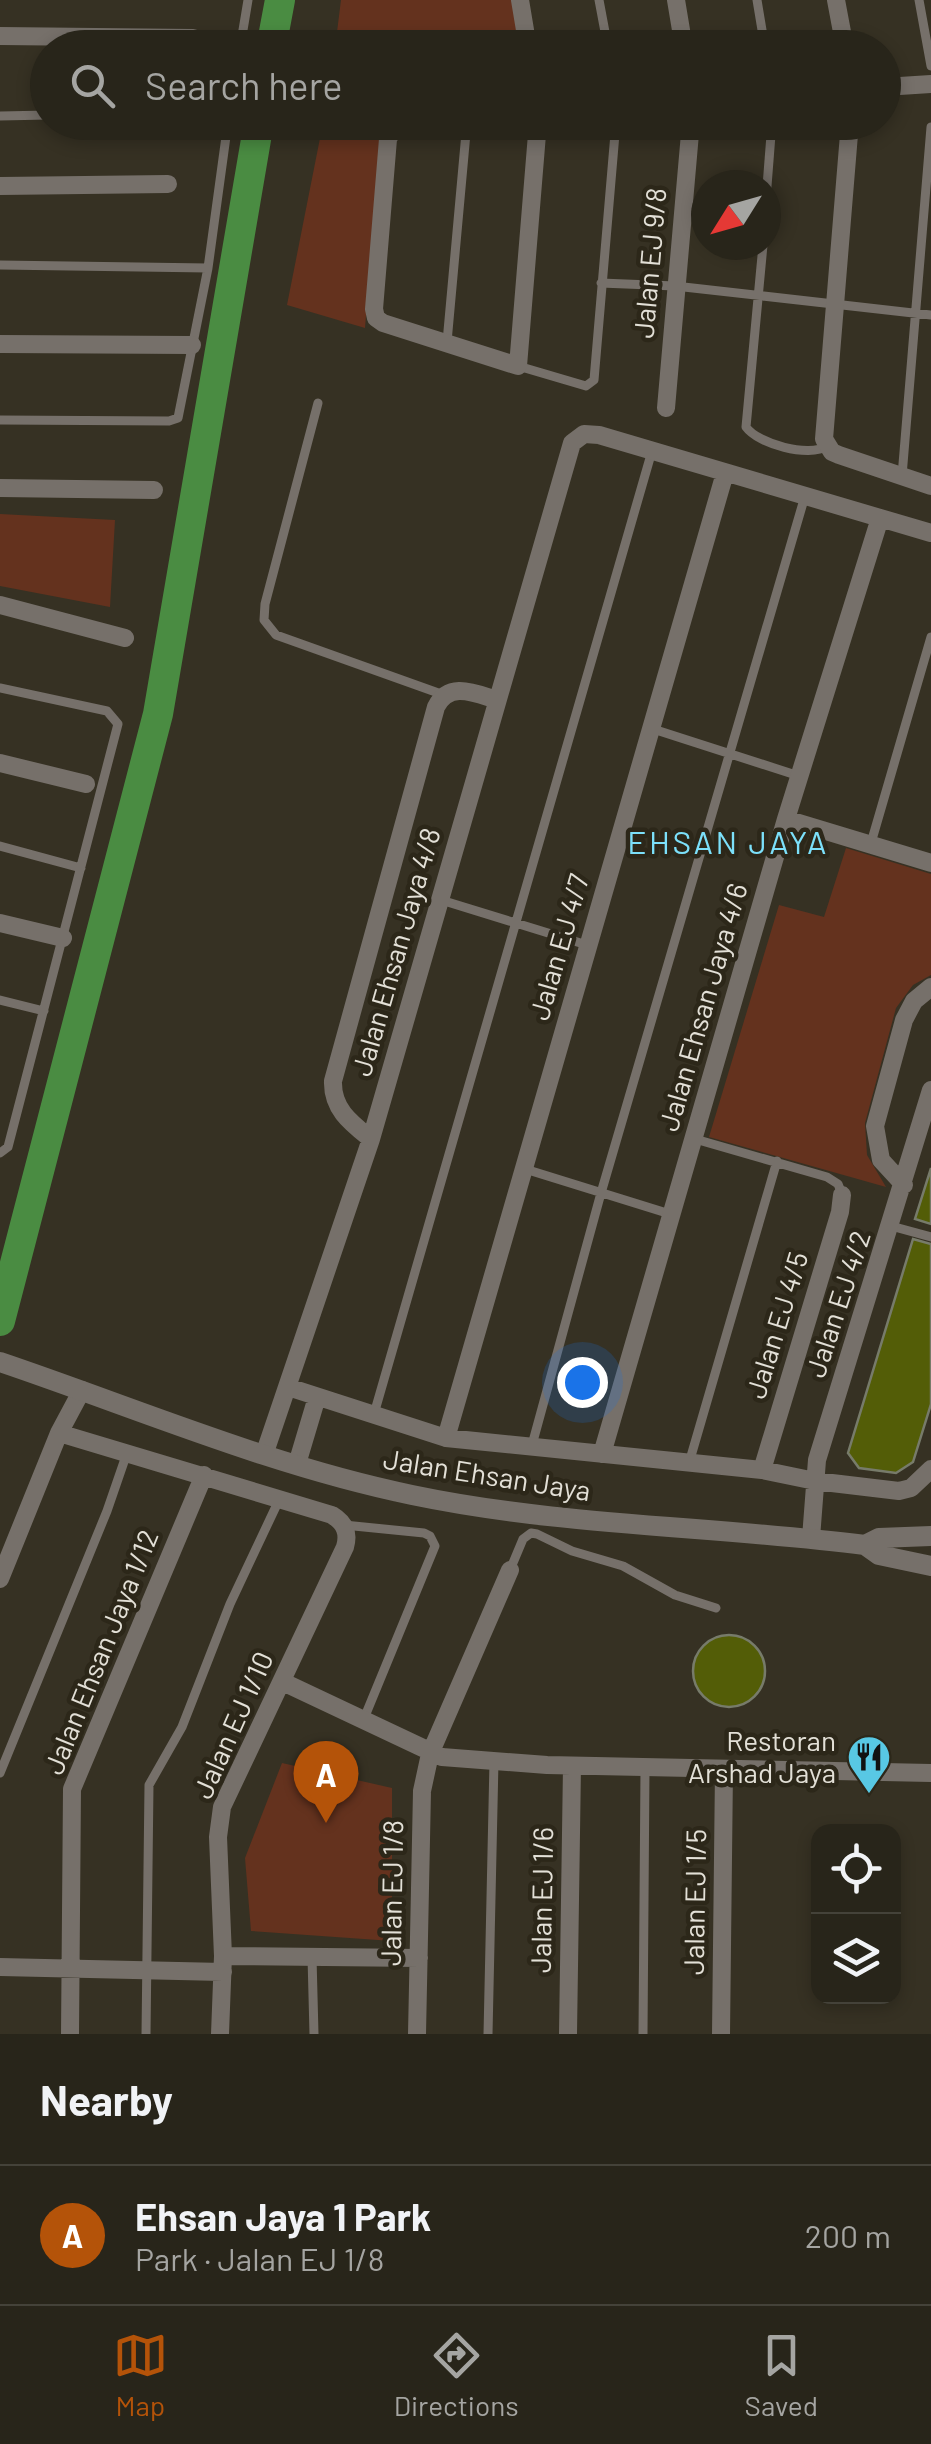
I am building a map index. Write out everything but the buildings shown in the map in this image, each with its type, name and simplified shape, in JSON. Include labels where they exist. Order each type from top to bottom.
[{"type":"street","points":[[520,0],[525,30]]},
{"type":"street","points":[[676,0],[681,30]]},
{"type":"street","points":[[836,0],[842,30]]},
{"type":"street","points":[[0,36],[30,36]]},
{"type":"street","points":[[901,86],[931,84]]},
{"type":"street","points":[[388,140],[376,318],[518,366],[537,140]]},
{"type":"street","name":"Jalan EJ 9/8","points":[[666,408],[689,140]]},
{"type":"street","points":[[849,140],[825,438],[839,456],[931,486]]},
{"type":"street","points":[[0,186],[168,184]]},
{"type":"street","points":[[0,344],[192,345]]},
{"type":"street","name":"Jalan Ehsan Jaya 4/8","points":[[264,1454],[371,1139],[572,443],[592,434],[652,451]]},
{"type":"street","points":[[652,451],[931,533]]},
{"type":"street","name":"Jalan EJ 4/7","points":[[446,1438],[725,473]]},
{"type":"street","points":[[0,488],[154,490]]},
{"type":"street","name":"Jalan Ehsan Jaya 4/6","points":[[602,1454],[786,819],[880,518]]},
{"type":"street","points":[[0,606],[126,638]]},
{"type":"street","points":[[371,1139],[340,1111],[332,1092],[333,1081],[436,707],[444,695],[458,690],[496,700]]},
{"type":"street","points":[[0,764],[86,784]]},
{"type":"street","points":[[786,819],[931,862]]},
{"type":"street","points":[[0,923],[63,938]]},
{"type":"street","points":[[904,1185],[881,1160],[875,1126],[904,1020],[914,1001],[931,988]]},
{"type":"street","name":"Jalan EJ 4/2","points":[[811,1538],[818,1460],[931,1090]]},
{"type":"street","name":"Jalan EJ 4/5","points":[[762,1470],[840,1212],[842,1194]]},
{"type":"street","name":"Jalan Ehsan Jaya","points":[[0,1362],[264,1454],[413,1496],[625,1523],[865,1545],[879,1555],[931,1566]]},
{"type":"street","points":[[288,1387],[446,1438],[762,1470],[898,1491],[911,1488],[928,1474]]},
{"type":"street","points":[[0,1578],[59,1433],[82,1390]]},
{"type":"street","points":[[297,1464],[317,1397]]},
{"type":"street","points":[[59,1433],[338,1520]]},
{"type":"street","name":"Jalan Ehsan Jaya 1/12","points":[[70,2034],[72,1790],[204,1476]]},
{"type":"street","name":"Jalan EJ 1/10","points":[[220,2034],[223,1964],[218,1837],[222,1806],[345,1547],[338,1520]]},
{"type":"street","name":"Jalan Ehsan Jaya","points":[[865,1545],[879,1538],[931,1536]]},
{"type":"street","name":"Jalan EJ 1/8","points":[[417,2034],[422,1791],[430,1754],[510,1570]]},
{"type":"street","points":[[283,1682],[430,1754],[572,1766],[931,1773]]},
{"type":"street","name":"Jalan EJ 1/6","points":[[568,2034],[572,1766]]},
{"type":"street","name":"Jalan EJ 1/5","points":[[721,2034],[724,1770]]},
{"type":"street","points":[[0,1967],[148,1970],[312,1957],[419,1958]]},
{"type":"lane","points":[[243,30],[248,0]]},
{"type":"lane","points":[[599,0],[605,30]]},
{"type":"lane","points":[[757,0],[763,30]]},
{"type":"lane","points":[[919,0],[931,66]]},
{"type":"lane","points":[[0,116],[30,115]]},
{"type":"lane","points":[[902,476],[931,126]]},
{"type":"lane","points":[[0,420],[174,420],[180,414],[208,268],[226,140]]},
{"type":"lane","points":[[447,342],[464,140]]},
{"type":"lane","points":[[518,366],[586,386],[596,375],[614,140]]},
{"type":"lane","points":[[768,170],[771,140]]},
{"type":"lane","points":[[761,260],[746,426],[755,436],[802,452],[814,452],[825,438]]},
{"type":"lane","points":[[0,265],[208,268]]},
{"type":"lane","points":[[601,283],[674,286],[931,315]]},
{"type":"lane","points":[[318,404],[264,620],[276,635],[444,695]]},
{"type":"lane","points":[[373,1416],[652,451]]},
{"type":"lane","points":[[531,1448],[601,1193],[805,496]]},
{"type":"lane","points":[[871,843],[931,637]]},
{"type":"lane","points":[[0,688],[107,712],[118,724],[8,1148],[0,1153]]},
{"type":"lane","points":[[653,729],[799,776]]},
{"type":"lane","points":[[0,846],[81,868]]},
{"type":"lane","points":[[440,899],[586,946]]},
{"type":"lane","points":[[0,1000],[44,1011]]},
{"type":"lane","points":[[694,1139],[828,1177],[838,1184],[842,1194]]},
{"type":"lane","points":[[689,1463],[777,1161]]},
{"type":"lane","points":[[525,1169],[671,1214]]},
{"type":"lane","points":[[892,1226],[931,1238]]},
{"type":"lane","points":[[0,1773],[108,1512],[127,1453]]},
{"type":"lane","points":[[146,2034],[149,1785],[182,1727],[230,1604],[279,1500]]},
{"type":"lane","points":[[338,1520],[424,1533],[435,1546],[363,1721]]},
{"type":"lane","points":[[510,1570],[523,1539],[532,1532],[572,1551],[623,1566],[675,1595],[716,1608]]},
{"type":"lane","points":[[488,2034],[494,1761]]},
{"type":"lane","points":[[644,2034],[645,1768]]},
{"type":"lane","points":[[312,1957],[314,2034]]},
{"type":"shaded area","points":[[341,0],[512,0],[518,30],[337,30]]},
{"type":"shaded area","points":[[320,140],[380,140],[365,328],[287,305]]},
{"type":"shaded area","points":[[0,514],[115,520],[110,607],[0,586]]},
{"type":"shaded area","points":[[846,848],[931,874],[931,975],[913,985],[896,1008],[865,1123],[867,1155],[886,1187],[709,1137],[779,905],[824,917]]},
{"type":"shaded area","points":[[282,1763],[392,1788],[392,1941],[251,1931],[245,1858]]},
{"type":"waterway","points":[[274,30],[280,0]]},
{"type":"waterway","points":[[0,1321],[158,714],[256,140]]},
{"type":"place","name":"Restoran Arshad Jaya","points":[[869,1795]]},
{"type":"place","name":"Ehsan Jaya 1 Park","points":[[326,1823]]},
{"type":"district","name":"EHSAN JAYA","points":[[728,843]]}]
